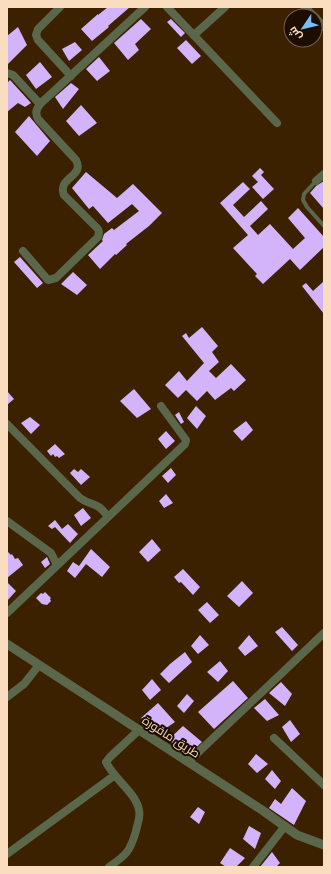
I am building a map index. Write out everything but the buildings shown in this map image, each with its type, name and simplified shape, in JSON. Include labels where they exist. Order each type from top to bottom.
[{"type":"street","points":[[60,7],[38,29],[36,34],[38,40],[71,76]]},
{"type":"street","points":[[22,251],[48,280],[52,280],[56,278],[98,237],[100,232],[64,194],[62,190],[63,185],[78,170],[79,165],[38,119],[36,111],[40,104],[145,7]]},
{"type":"street","points":[[166,7],[277,123]]},
{"type":"street","points":[[194,35],[225,7]]},
{"type":"street","points":[[7,73],[13,75],[40,104]]},
{"type":"street","points":[[316,181],[324,174]]},
{"type":"street","points":[[7,613],[185,444],[186,440],[161,406]]},
{"type":"street","points":[[7,424],[80,498],[102,508],[108,517]]},
{"type":"street","points":[[7,522],[51,553],[57,565]]},
{"type":"street","points":[[188,762],[324,633]]},
{"type":"street","name":"طريق ماقورة","points":[[7,644],[297,834],[324,845]]},
{"type":"street","points":[[7,697],[24,684],[39,665]]},
{"type":"street","points":[[109,867],[126,854],[132,846],[140,817],[136,803],[106,762],[139,730]]},
{"type":"street","points":[[274,738],[324,785]]},
{"type":"street","points":[[7,854],[115,775]]},
{"type":"street","points":[[253,867],[285,826]]},
{"type":"lane","points":[[316,181],[304,194],[303,200],[307,207],[324,226]]}]
